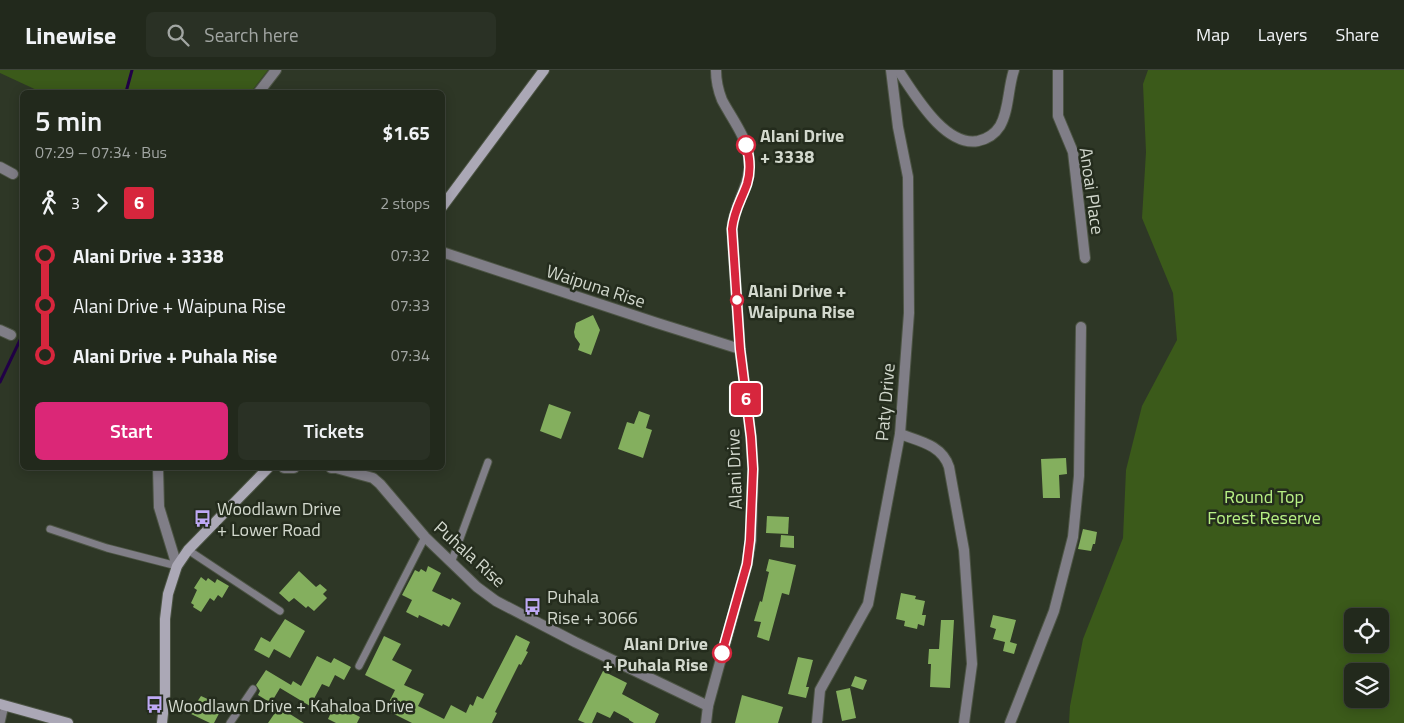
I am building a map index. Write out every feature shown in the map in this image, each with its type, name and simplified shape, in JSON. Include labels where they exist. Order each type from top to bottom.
[{"type":"street","points":[[261,90],[276,70]]},
{"type":"street","points":[[445,203],[544,70]]},
{"type":"street","name":"Alani Drive","points":[[706,723],[708,706],[747,564],[753,469],[740,349],[732,229],[734,213],[748,178],[750,161],[746,145],[722,98],[716,80],[716,70]]},
{"type":"street","name":"Paty Drive","points":[[817,723],[820,690],[868,604],[900,434],[909,313],[908,177],[898,127],[891,70]]},
{"type":"street","points":[[898,70],[922,107],[935,122],[960,139],[974,142],[988,138],[996,132],[1001,124],[1014,70]]},
{"type":"street","name":"Anoai Place","points":[[1058,70],[1058,116],[1073,152],[1085,258]]},
{"type":"street","points":[[0,167],[14,174]]},
{"type":"street","name":"Waipuna Rise","points":[[445,253],[740,349]]},
{"type":"street","points":[[1010,723],[1054,611],[1073,537],[1080,476],[1081,327]]},
{"type":"street","points":[[0,330],[11,335]]},
{"type":"street","points":[[900,434],[937,449],[946,459],[949,467],[964,550],[972,664],[964,723]]},
{"type":"street","points":[[158,470],[159,507],[177,566]]},
{"type":"street","points":[[162,723],[165,619],[168,594],[177,566],[188,550],[266,470]]},
{"type":"street","name":"Puhala Rise","points":[[343,470],[373,478],[425,537],[451,563],[477,587],[503,605],[574,642],[708,706]]},
{"type":"street","points":[[3,705],[68,723]]},
{"type":"lane","points":[[451,563],[488,462]]},
{"type":"lane","points":[[50,529],[107,548],[177,566]]},
{"type":"lane","points":[[360,666],[425,537]]},
{"type":"lane","points":[[188,550],[280,611]]},
{"type":"lane","points":[[230,723],[253,688]]},
{"type":"lane","points":[[1,723],[3,705]]},
{"type":"green space","points":[[0,70],[268,70],[253,90],[37,90],[0,73]]},
{"type":"green space","name":"Round Top Forest Reserve","points":[[1148,70],[1404,70],[1404,723],[1069,723],[1070,706],[1083,639],[1123,538],[1126,470],[1142,406],[1177,340],[1173,293],[1142,218],[1146,152],[1143,84]]},
{"type":"building","points":[[593,315],[600,330],[591,355],[578,350],[580,344],[574,332],[576,323]]},
{"type":"building","points":[[549,404],[571,412],[561,439],[540,431]]},
{"type":"building","points":[[639,411],[650,415],[646,428],[652,430],[643,458],[618,449],[627,422],[634,424]]},
{"type":"building","points":[[1066,458],[1067,474],[1059,475],[1060,498],[1043,498],[1041,459]]},
{"type":"building","points":[[767,516],[789,517],[788,534],[766,533]]},
{"type":"building","points":[[1083,529],[1097,532],[1095,544],[1093,544],[1091,551],[1078,549]]},
{"type":"building","points":[[781,535],[794,536],[794,548],[780,547]]},
{"type":"building","points":[[769,559],[796,565],[789,595],[782,593],[769,641],[757,637],[761,622],[754,621],[760,601],[762,602],[769,572],[766,571]]},
{"type":"building","points":[[428,566],[441,573],[432,591],[461,603],[449,627],[443,624],[442,626],[419,615],[418,618],[406,612],[412,600],[402,595],[415,570],[419,572],[421,569],[426,572]]},
{"type":"building","points":[[299,571],[316,587],[320,584],[327,590],[323,594],[327,598],[314,611],[308,606],[306,608],[294,598],[289,602],[279,593]]},
{"type":"building","points":[[201,577],[206,581],[208,578],[215,583],[217,579],[229,586],[222,598],[218,595],[214,601],[210,598],[201,612],[193,607],[194,605],[191,603],[197,590],[194,588]]},
{"type":"building","points":[[901,593],[916,596],[915,599],[925,601],[922,615],[926,615],[924,626],[918,624],[917,629],[904,626],[905,621],[896,619]]},
{"type":"building","points":[[993,615],[1016,620],[1010,642],[1017,644],[1014,654],[1003,651],[1005,642],[993,639],[996,629],[990,627]]},
{"type":"building","points":[[285,619],[305,631],[290,658],[274,649],[269,658],[254,650],[261,637],[270,642]]},
{"type":"building","points":[[941,620],[954,620],[950,688],[930,687],[931,664],[928,664],[929,649],[939,649]]},
{"type":"building","points":[[516,635],[530,642],[526,651],[528,652],[521,665],[519,664],[495,712],[497,713],[492,723],[412,723],[390,712],[393,706],[388,704],[395,690],[365,675],[384,636],[401,644],[392,660],[412,670],[404,685],[424,694],[418,706],[444,719],[451,705],[466,713],[470,704],[473,706],[477,696],[483,699]]},
{"type":"building","points":[[317,656],[331,663],[334,658],[351,667],[344,680],[335,675],[329,687],[322,684],[310,706],[280,688],[271,703],[258,695],[260,691],[256,685],[266,670],[291,685],[293,681],[301,686]]},
{"type":"building","points":[[798,657],[813,660],[806,687],[809,687],[806,698],[788,694]]},
{"type":"building","points":[[603,671],[627,683],[622,694],[659,714],[655,723],[634,723],[614,711],[610,718],[597,712],[592,723],[578,720]]},
{"type":"building","points":[[855,676],[867,680],[863,690],[851,686]]},
{"type":"building","points":[[850,688],[856,718],[842,721],[836,691]]},
{"type":"building","points":[[742,695],[783,707],[778,723],[735,723]]},
{"type":"building","points":[[201,696],[223,706],[214,723],[189,713],[195,701],[197,702]]},
{"type":"building","points":[[335,704],[360,717],[357,723],[336,723],[328,719]]},
{"type":"building","points":[[279,707],[304,723],[268,723]]},
{"type":"waterway","points":[[127,90],[132,70]]},
{"type":"waterway","points":[[0,382],[20,340]]},
{"type":"bus line","name":"6","points":[[722,653],[747,564],[750,540],[753,469],[740,349],[732,229],[734,213],[746,186],[750,170],[746,145]]},
{"type":"place","name":"Alani Drive + 3338","points":[[746,145]]},
{"type":"place","name":"Alani Drive + Waipuna Rise","points":[[737,300]]},
{"type":"place","name":"Woodlawn Drive + Lower Road","points":[[203,518]]},
{"type":"place","name":"Puhala Rise + 3066","points":[[533,606]]},
{"type":"place","name":"Alani Drive + Puhala Rise","points":[[722,653]]},
{"type":"place","name":"Woodlawn Drive + Kahaloa Drive","points":[[154,705]]}]
